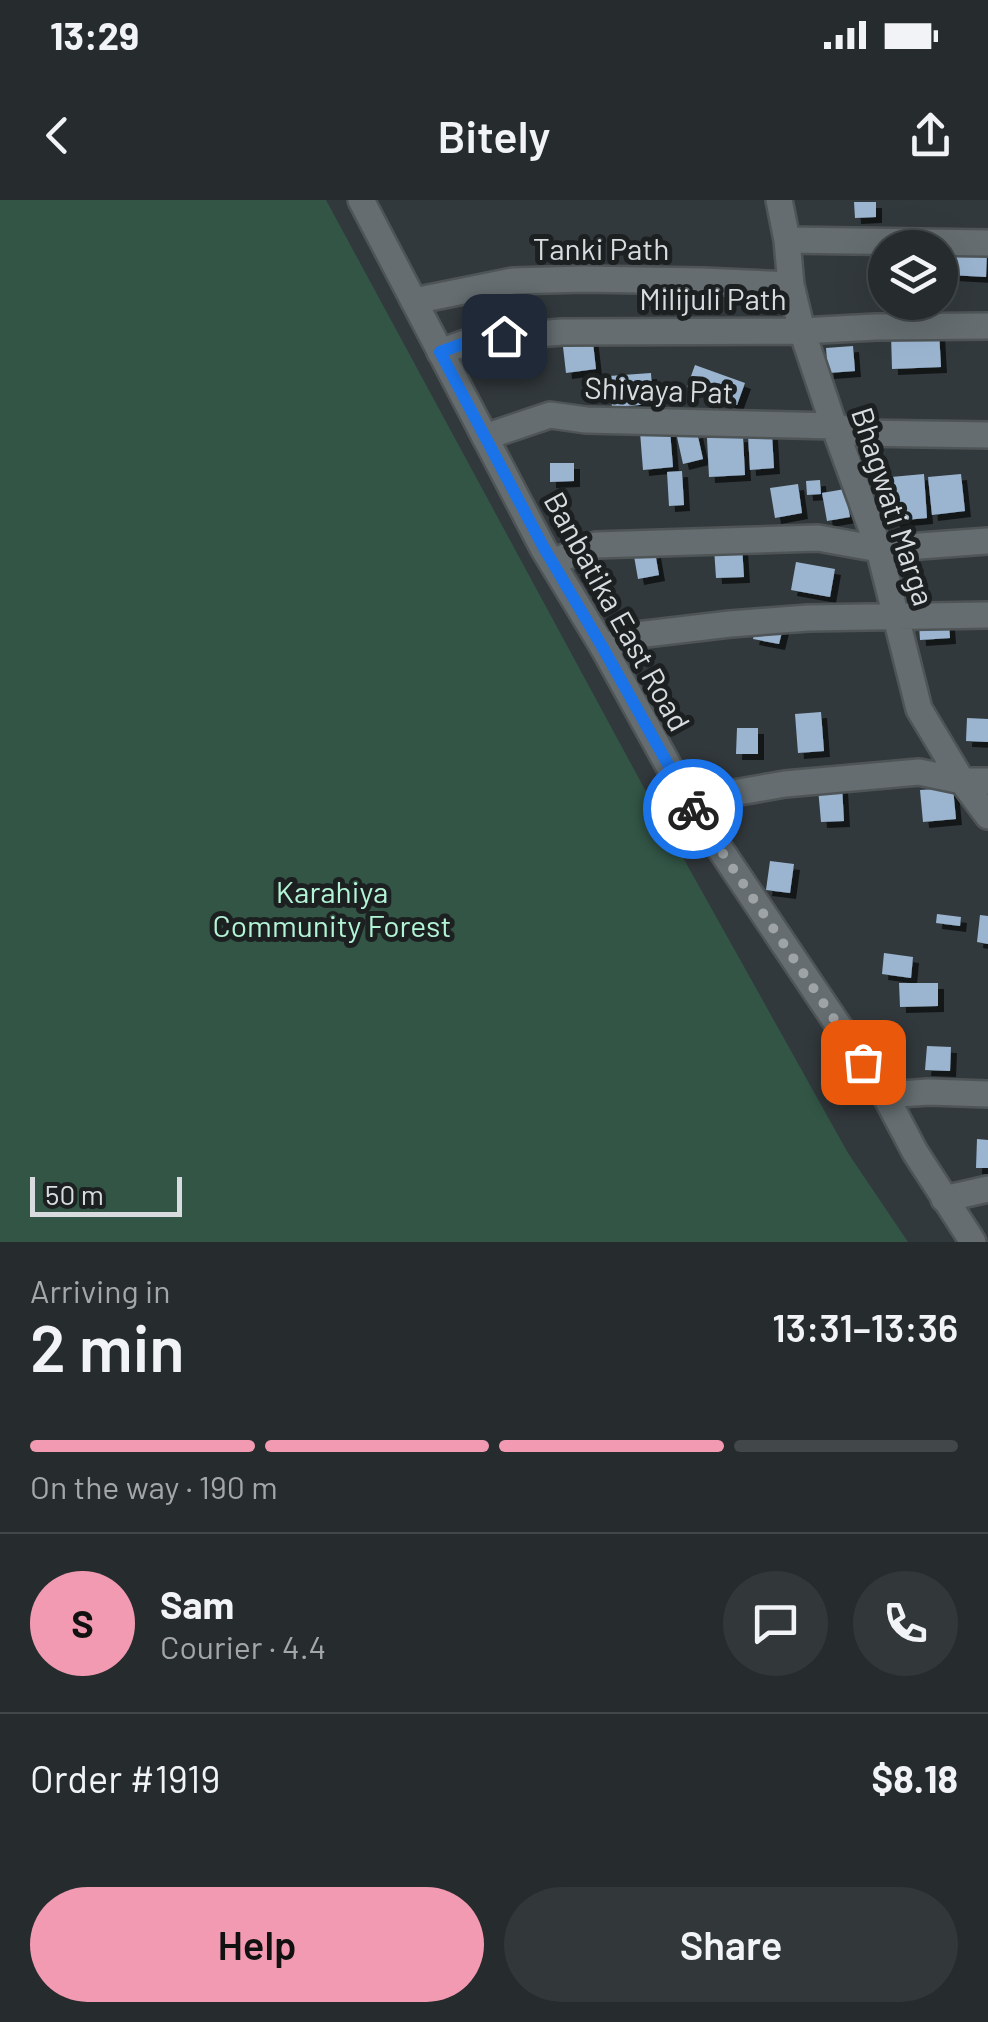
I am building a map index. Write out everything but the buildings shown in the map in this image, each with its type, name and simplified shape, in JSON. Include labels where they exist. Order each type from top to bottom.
[{"type":"street","name":"Banbatika East Road","points":[[361,200],[552,562],[688,801],[885,1095],[915,1152],[973,1242]]},
{"type":"street","name":"Bhagwati Marga","points":[[779,200],[802,330],[880,549],[919,709],[975,781],[988,816]]},
{"type":"street","points":[[787,240],[988,244]]},
{"type":"street","name":"Tanki Path","points":[[414,301],[513,281],[584,279],[791,285]]},
{"type":"street","name":"Milijuli Path","points":[[440,352],[476,339],[562,332],[988,326]]},
{"type":"street","name":"Shivaya Pat","points":[[485,437],[550,415],[586,420],[834,426],[860,433],[988,435]]},
{"type":"street","points":[[552,562],[596,545],[631,543],[818,538],[880,549],[988,541]]},
{"type":"street","points":[[603,648],[637,635],[730,624],[808,618],[988,615]]},
{"type":"street","points":[[688,801],[785,784],[919,772],[975,781]]},
{"type":"street","points":[[885,1095],[988,1094]]},
{"type":"street","points":[[944,1199],[988,1189]]},
{"type":"green space","name":"Karahiya Community Forest","points":[[0,200],[326,200],[643,786],[848,1153],[908,1242],[0,1242]]},
{"type":"way so far","points":[[693,809],[863,1062]]},
{"type":"route","points":[[504,336],[476,339],[440,352],[544,548],[693,809]]}]
